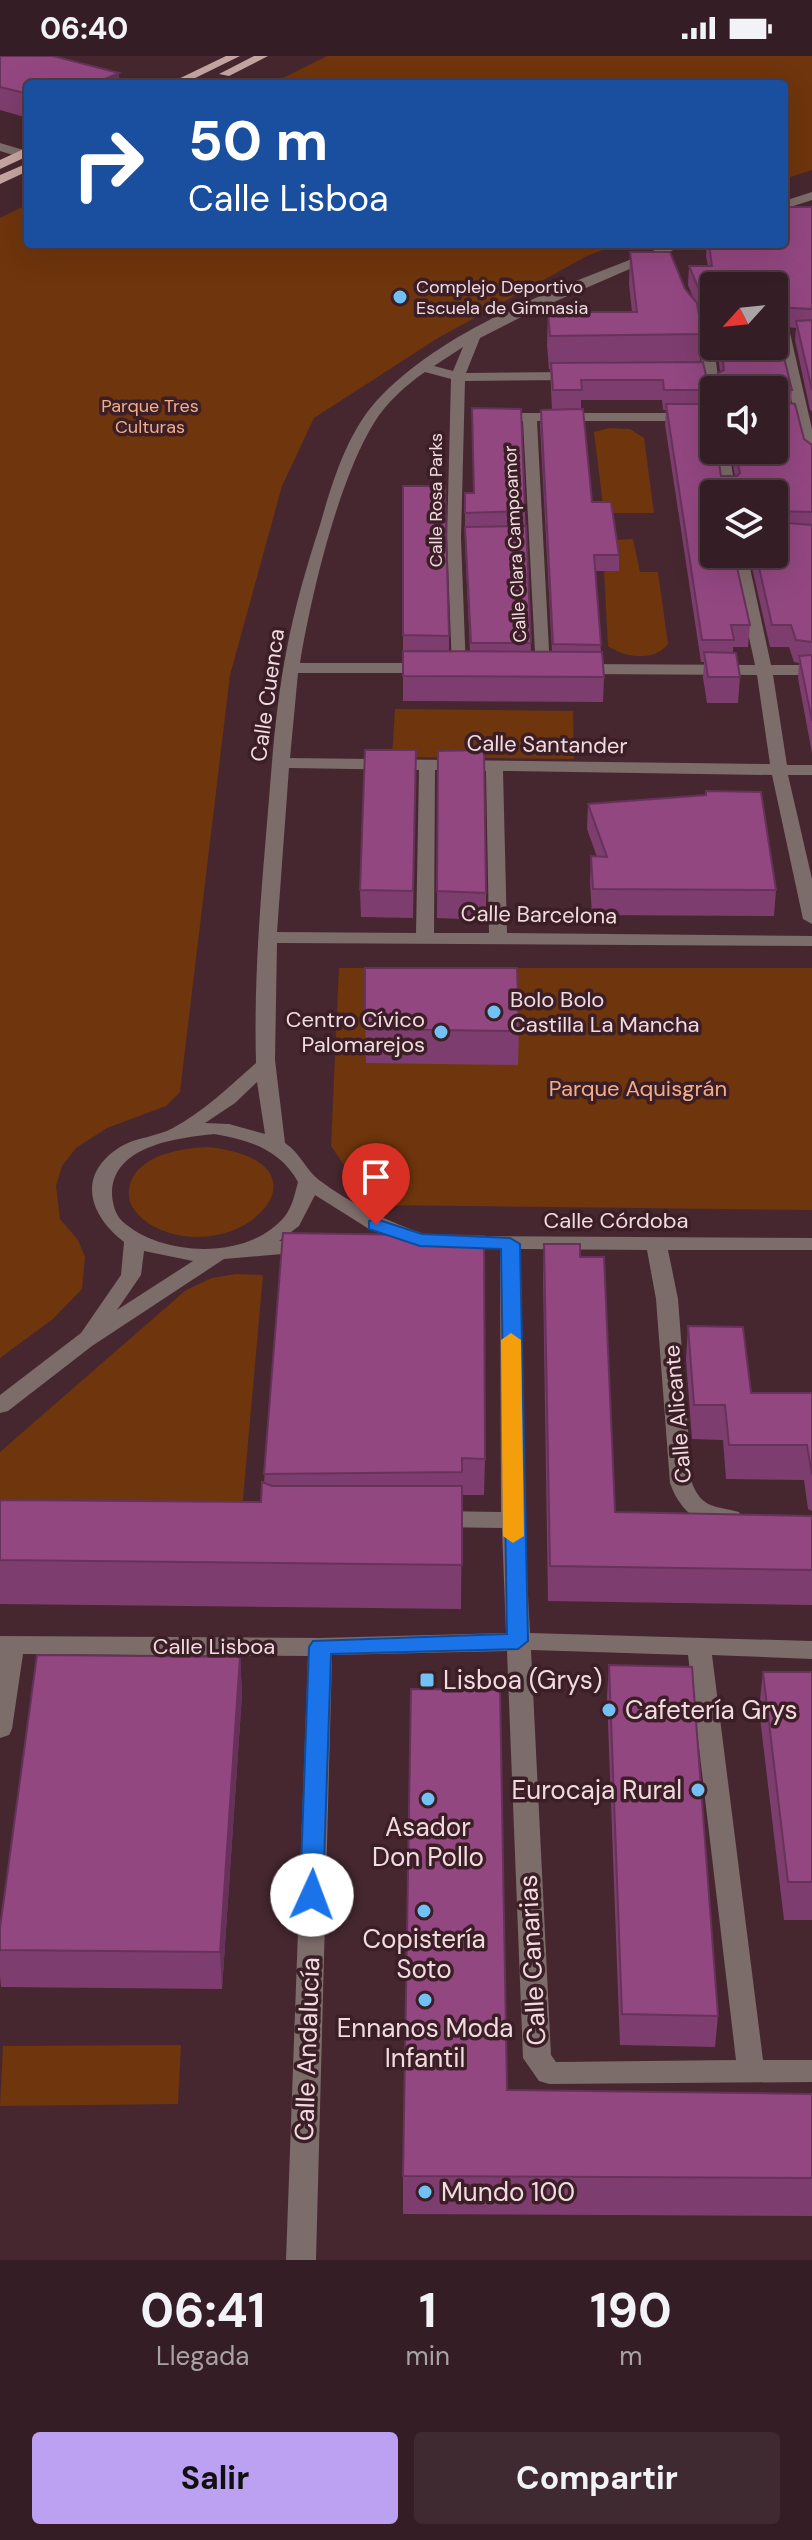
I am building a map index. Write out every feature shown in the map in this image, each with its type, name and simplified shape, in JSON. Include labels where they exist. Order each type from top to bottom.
[{"type":"main road","points":[[183,80],[235,56]]},
{"type":"main road","points":[[212,80],[263,56]]},
{"type":"main road","points":[[0,165],[24,153]]},
{"type":"main road","points":[[0,180],[24,169]]},
{"type":"street","points":[[0,147],[24,152]]},
{"type":"street","points":[[788,204],[812,196]]},
{"type":"street","points":[[424,367],[474,336],[672,248]]},
{"type":"street","points":[[665,251],[671,265]]},
{"type":"street","points":[[682,293],[693,321],[700,326]]},
{"type":"street","name":"Calle Rosa Parks","points":[[291,668],[466,668],[456,417],[458,377],[474,336]]},
{"type":"street","points":[[788,349],[812,459]]},
{"type":"street","points":[[695,375],[711,375],[711,360]]},
{"type":"street","points":[[424,367],[458,377],[585,376]]},
{"type":"street","name":"Calle Cuenca","points":[[275,1144],[276,1122],[265,1065],[266,937],[291,668],[313,573],[345,469],[378,407],[424,367]]},
{"type":"street","points":[[456,417],[700,417]]},
{"type":"street","name":"Calle Clara Campoamor","points":[[530,417],[528,536],[548,669],[764,670]]},
{"type":"street","points":[[742,568],[764,670],[779,770],[812,919]]},
{"type":"street","points":[[764,670],[812,670]]},
{"type":"street","name":"Calle Santander","points":[[282,763],[812,770]]},
{"type":"street","points":[[425,937],[427,765]]},
{"type":"street","points":[[494,766],[498,938]]},
{"type":"street","name":"Calle Barcelona","points":[[266,937],[812,941]]},
{"type":"street","points":[[265,1065],[228,1099],[180,1130],[139,1145],[110,1168],[102,1187],[103,1206],[114,1225],[135,1239],[162,1250],[229,1251],[328,1245]]},
{"type":"street","points":[[0,1406],[84,1341],[229,1251],[265,1240],[288,1225],[301,1208],[308,1182],[293,1157],[275,1144],[247,1133],[180,1130]]},
{"type":"street","name":"Calle Córdoba","points":[[308,1182],[376,1225],[420,1240]]},
{"type":"street","points":[[84,1341],[131,1275],[135,1239]]},
{"type":"street","name":"Calle Córdoba","points":[[359,1243],[420,1240],[510,1244],[812,1244]]},
{"type":"street","points":[[510,1244],[513,1520],[518,1641]]},
{"type":"street","name":"Calle Alicante","points":[[657,1245],[667,1299],[681,1483],[687,1503],[699,1512],[716,1517],[758,1519]]},
{"type":"street","points":[[417,1519],[513,1520]]},
{"type":"street","name":"Calle Lisboa","points":[[6,1645],[320,1647],[518,1641],[812,1650]]},
{"type":"street","name":"Calle Canarias","points":[[518,1641],[537,2058],[549,2073],[812,2071]]},
{"type":"street","points":[[0,1729],[6,1645]]},
{"type":"street","points":[[699,1646],[751,2070]]},
{"type":"street","name":"Calle Andalucía","points":[[301,2260],[320,1647]]},
{"type":"green space","points":[[327,56],[812,56],[812,170],[788,178],[788,80],[279,80]]},
{"type":"green space","name":"Parque Tres Culturas","points":[[24,206],[24,248],[608,248],[587,256],[438,338],[314,418],[282,486],[230,675],[180,1092],[166,1106],[107,1128],[76,1148],[62,1166],[56,1186],[60,1219],[78,1240],[85,1257],[82,1289],[53,1319],[0,1358],[0,218]]},
{"type":"green space","points":[[609,428],[630,429],[644,438],[654,513],[604,513],[594,432]]},
{"type":"green space","points":[[633,539],[640,572],[658,572],[668,644],[647,656],[623,653],[608,646],[604,571],[618,571],[614,540]]},
{"type":"green space","points":[[395,709],[573,711],[574,759],[392,757]]},
{"type":"green space","name":"Parque Aquisgrán","points":[[339,968],[812,968],[812,1210],[373,1205],[367,1200],[375,1188],[372,1176],[344,1165],[331,1146]]},
{"type":"green space","points":[[208,1147],[248,1157],[269,1172],[273,1191],[264,1210],[243,1225],[216,1235],[184,1236],[151,1225],[139,1215],[132,1207],[129,1191],[132,1179],[139,1170],[148,1162],[171,1152]]},
{"type":"green space","points":[[236,1274],[263,1275],[242,1510],[0,1507],[0,1452],[186,1290],[212,1278]]},
{"type":"green space","points":[[181,2045],[178,2104],[0,2106],[3,2046]]},
{"type":"building","points":[[0,56],[53,56],[119,73],[102,80],[24,80],[24,93],[0,87]]},
{"type":"building","points":[[788,207],[812,207],[812,309],[788,308],[788,272],[700,272],[700,292],[689,266],[712,266],[710,248],[788,248]]},
{"type":"building","points":[[630,252],[670,252],[685,289],[697,303],[700,334],[550,336],[548,312],[637,312]]},
{"type":"building","points":[[812,320],[812,390],[796,321]]},
{"type":"building","points":[[723,360],[785,360],[792,390],[788,390],[788,376],[718,376],[724,370]]},
{"type":"building","points":[[703,362],[706,376],[700,376],[700,390],[664,390],[663,380],[581,380],[582,390],[553,390],[551,363]]},
{"type":"building","points":[[788,403],[795,404],[804,439],[812,445],[812,512],[788,511],[788,480],[700,480],[700,568],[737,568],[750,625],[731,625],[734,640],[702,640],[666,404],[700,404],[700,464],[719,464],[721,476],[737,476],[740,473],[738,464],[788,464]]},
{"type":"building","points":[[472,408],[521,409],[525,511],[465,513],[465,493],[474,493]]},
{"type":"building","points":[[583,409],[592,502],[611,502],[619,555],[594,555],[601,645],[553,644],[541,410]]},
{"type":"building","points":[[403,486],[445,486],[449,636],[403,635]]},
{"type":"building","points":[[788,523],[812,525],[812,642],[796,640],[791,625],[772,625],[759,568],[788,568]]},
{"type":"building","points":[[526,526],[531,643],[471,643],[465,527]]},
{"type":"building","points":[[403,651],[602,652],[604,677],[403,676]]},
{"type":"building","points":[[704,652],[736,653],[740,677],[708,677]]},
{"type":"building","points":[[812,655],[812,721],[799,656]]},
{"type":"building","points":[[365,750],[416,750],[413,891],[360,890]]},
{"type":"building","points":[[484,750],[486,893],[437,891],[438,751]]},
{"type":"building","points":[[706,791],[761,792],[776,890],[593,889],[591,856],[607,857],[588,804],[706,795]]},
{"type":"building","points":[[365,968],[517,968],[519,1031],[365,1029]]},
{"type":"building","points":[[283,1233],[484,1236],[485,1459],[462,1458],[462,1472],[264,1474]]},
{"type":"building","points":[[544,1244],[580,1244],[580,1257],[604,1257],[615,1512],[812,1516],[812,1570],[550,1566]]},
{"type":"building","points":[[688,1326],[743,1327],[751,1393],[812,1393],[812,1475],[807,1445],[729,1445],[725,1405],[694,1405]]},
{"type":"building","points":[[262,1482],[272,1486],[462,1486],[462,1565],[0,1560],[0,1500],[261,1502]]},
{"type":"building","points":[[37,1655],[240,1657],[220,1952],[0,1950],[0,1928]]},
{"type":"building","points":[[609,1665],[692,1667],[718,2016],[622,2014]]},
{"type":"building","points":[[763,1672],[812,1672],[812,1882],[788,1882]]},
{"type":"building","points":[[411,1689],[500,1690],[507,2090],[812,2094],[812,2178],[403,2176]]},
{"type":"slow traffic","points":[[511,1340],[513,1536]]},
{"type":"place","name":"Complejo Deportivo Escuela de Gimnasia","points":[[400,297]]},
{"type":"place","name":"Bolo Bolo Castilla La Mancha","points":[[494,1012]]},
{"type":"place","name":"Centro Cívico Palomarejos","points":[[441,1032]]},
{"type":"place","name":"Lisboa (Grys)","points":[[427,1680]]},
{"type":"place","name":"Cafetería Grys","points":[[609,1710]]},
{"type":"place","name":"Eurocaja Rural","points":[[698,1790]]},
{"type":"place","name":"Asador Don Pollo","points":[[428,1799]]},
{"type":"place","name":"Copistería Soto","points":[[424,1911]]},
{"type":"place","name":"Ennanos Moda Infantil","points":[[425,2000]]},
{"type":"place","name":"Mundo 100","points":[[425,2192]]},
{"type":"route","points":[[312,1895],[320,1647],[518,1641],[513,1520],[510,1244],[420,1240],[376,1225]]}]
